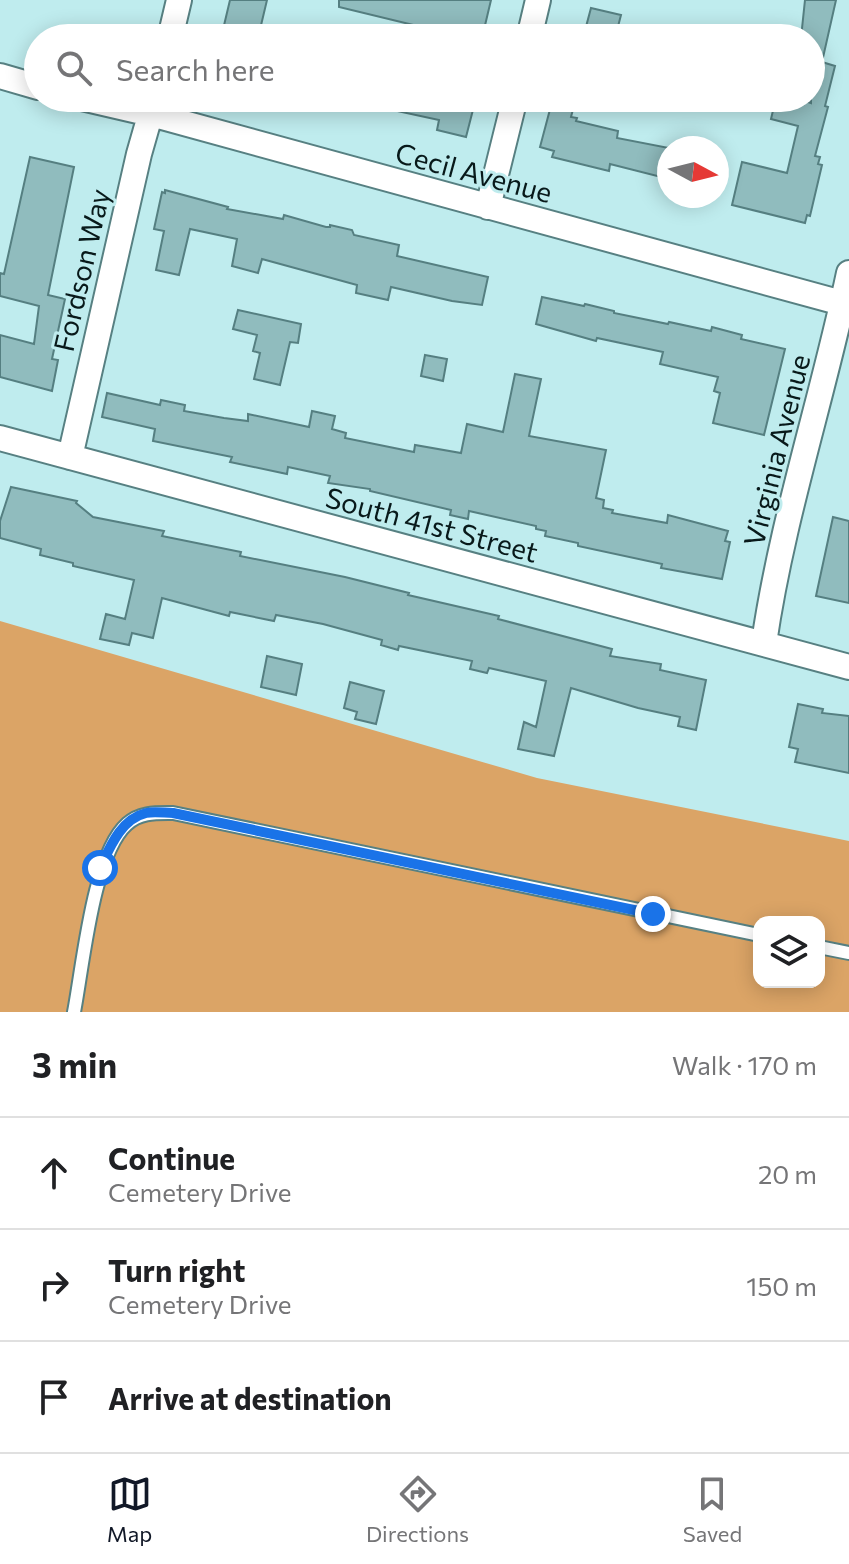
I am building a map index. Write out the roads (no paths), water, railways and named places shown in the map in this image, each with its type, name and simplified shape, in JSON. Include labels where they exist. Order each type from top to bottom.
[{"type":"street","points":[[173,24],[179,0]]},
{"type":"street","points":[[532,24],[538,0]]},
{"type":"street","points":[[0,76],[24,83]]},
{"type":"street","name":"Fordson Way","points":[[70,457],[151,112]]},
{"type":"street","name":"Cecil Avenue","points":[[173,112],[488,207],[846,304]]},
{"type":"street","points":[[488,207],[512,112]]},
{"type":"street","name":"Virginia Avenue","points":[[764,643],[771,595],[846,304],[849,273]]},
{"type":"street","name":"South 41st Street","points":[[0,438],[849,667]]},
{"type":"lane","points":[[74,1012],[100,868],[112,842],[127,823],[146,813],[173,813],[753,934]]},
{"type":"lane","points":[[825,948],[849,953]]}]
